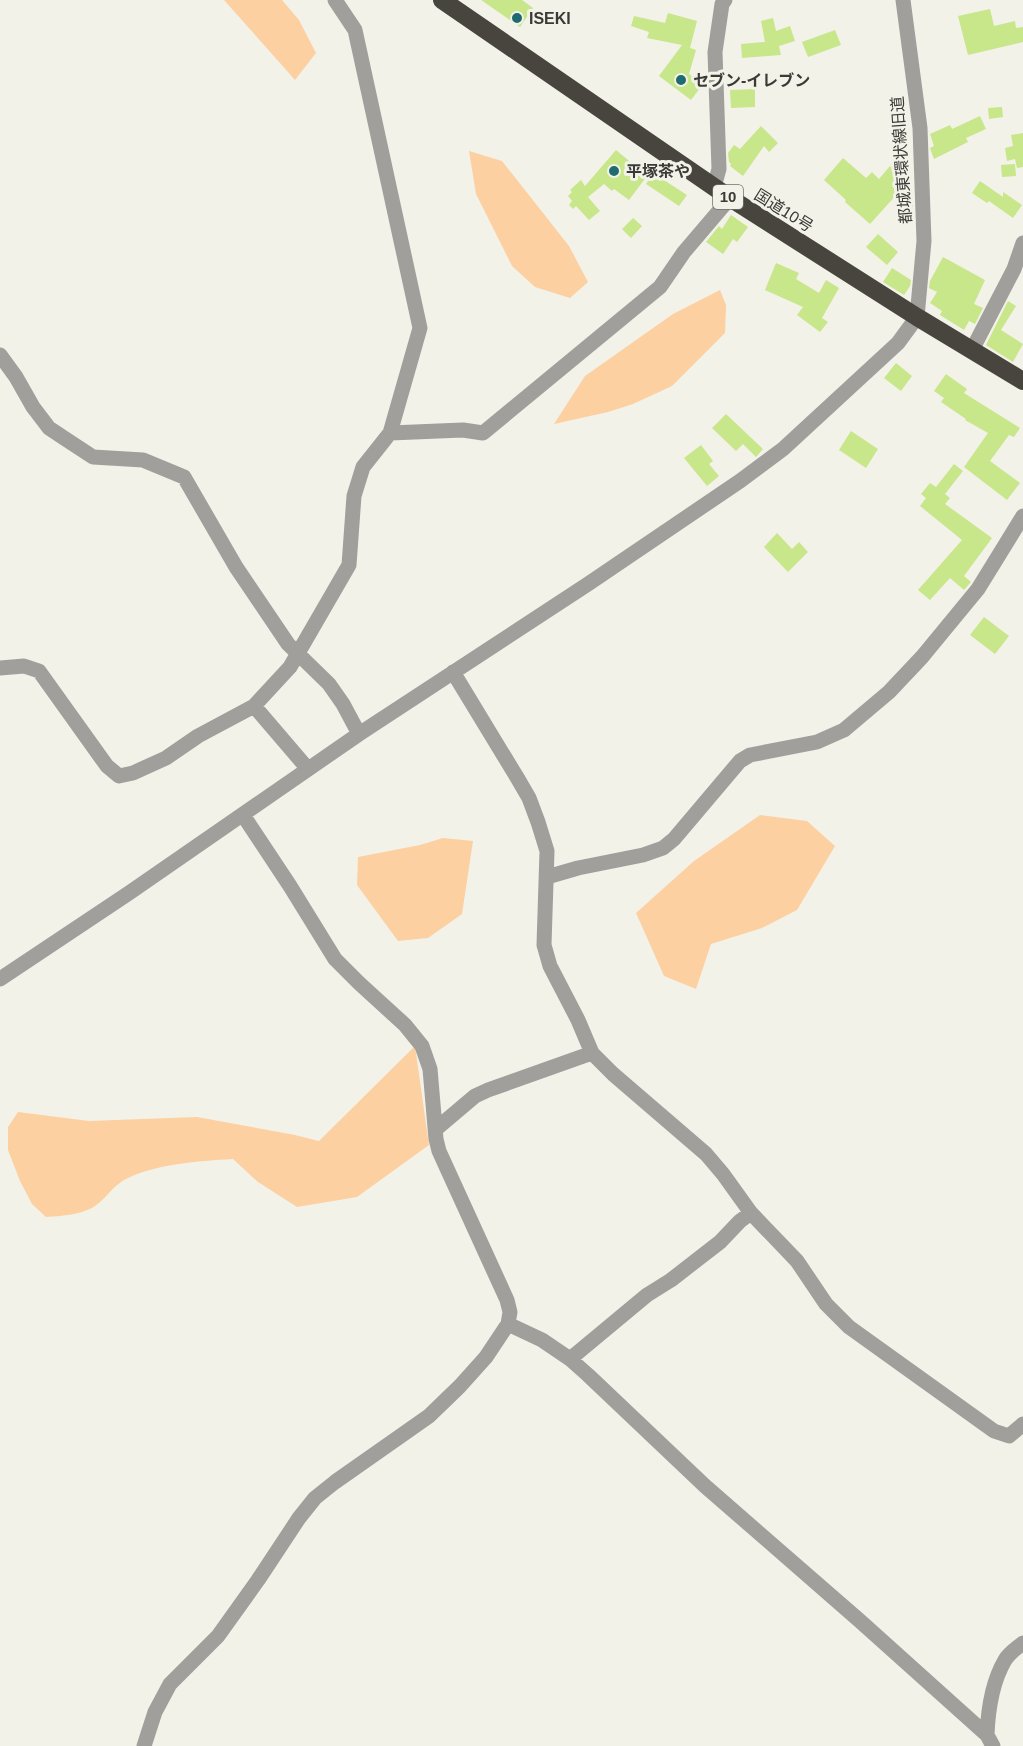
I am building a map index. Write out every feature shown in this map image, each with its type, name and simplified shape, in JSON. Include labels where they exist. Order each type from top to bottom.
[{"type":"highway","name":"国道10号","points":[[442,0],[729,198],[1023,381]]},
{"type":"street","points":[[0,668],[24,666],[39,670],[107,766],[119,776],[134,773],[166,758],[208,731],[254,706],[290,667],[349,565],[354,496],[363,467],[390,433],[420,328],[355,30],[335,0]]},
{"type":"street","points":[[714,187],[719,170],[715,52],[722,4],[725,0]]},
{"type":"street","name":"都城東環状線旧道","points":[[903,0],[920,128],[924,241],[917,317]]},
{"type":"street","points":[[390,433],[463,430],[483,433],[660,287],[684,252],[729,198]]},
{"type":"street","points":[[972,350],[1014,269],[1023,243]]},
{"type":"street","points":[[0,979],[359,734],[740,481],[783,449],[898,344],[917,317]]},
{"type":"street","points":[[0,355],[49,428],[64,438],[93,457],[143,460],[184,477],[236,567],[288,644],[329,684],[359,734]]},
{"type":"street","points":[[547,877],[578,868],[643,855],[663,848],[674,839],[740,761],[750,755],[817,742],[844,729],[889,692],[922,657],[978,589],[1023,516]]},
{"type":"street","points":[[453,672],[529,798],[547,851],[544,945],[550,966],[592,1053],[706,1154],[751,1213],[797,1261],[826,1304],[849,1327],[994,1431],[1009,1436],[1023,1424]]},
{"type":"street","points":[[254,706],[308,769]]},
{"type":"street","points":[[144,1746],[155,1712],[170,1684],[218,1636],[315,1498],[429,1416],[486,1357],[508,1324],[510,1312],[507,1300],[439,1151],[430,1069],[422,1046],[405,1025],[335,959],[243,815]]},
{"type":"street","points":[[436,1129],[468,1101],[482,1093],[592,1053]]},
{"type":"street","points":[[570,1359],[647,1295],[671,1280],[720,1242],[751,1213]]},
{"type":"street","points":[[508,1324],[542,1340],[570,1359],[705,1486],[860,1622],[990,1741]]},
{"type":"street","points":[[990,1741],[988,1710],[997,1679],[1006,1658],[1023,1643]]},
{"type":"shaded area","points":[[224,0],[282,0],[299,20],[316,53],[295,80]]},
{"type":"shaded area","points":[[469,151],[502,161],[569,246],[588,282],[570,298],[535,287],[512,266],[476,194]]},
{"type":"shaded area","points":[[720,290],[726,305],[725,333],[672,386],[633,404],[554,424],[585,376],[673,314]]},
{"type":"shaded area","points":[[760,815],[807,821],[835,846],[797,910],[762,928],[711,944],[696,989],[664,976],[636,913],[694,861]]},
{"type":"shaded area","points":[[443,838],[473,841],[462,914],[428,938],[398,941],[357,885],[358,857],[420,845]]},
{"type":"shaded area","points":[[415,1046],[429,1145],[357,1197],[297,1207],[258,1182],[233,1159],[177,1164],[149,1170],[124,1180],[92,1208],[75,1214],[46,1217],[32,1204],[8,1150],[8,1127],[18,1112],[89,1121],[197,1117],[319,1141]]},
{"type":"building","name":"ISEKI","points":[[481,0],[522,0],[533,8],[520,27]]},
{"type":"building","points":[[990,9],[994,26],[1015,21],[1016,28],[1023,27],[1023,42],[968,55],[958,16]]},
{"type":"building","points":[[668,13],[697,21],[690,48],[696,50],[689,74],[703,84],[691,100],[659,76],[682,45],[647,38],[649,32],[631,26],[634,16],[665,23]]},
{"type":"building","points":[[773,18],[776,31],[790,26],[795,41],[779,46],[781,55],[742,58],[741,44],[765,42],[761,21]]},
{"type":"building","points":[[835,30],[841,45],[808,57],[802,42]]},
{"type":"building","points":[[755,89],[755,107],[731,108],[730,90]]},
{"type":"building","points":[[1002,107],[1003,117],[989,119],[988,108]]},
{"type":"building","points":[[980,116],[986,129],[966,138],[968,142],[934,159],[930,148],[934,146],[930,134],[950,125],[952,129]]},
{"type":"building","points":[[761,126],[778,143],[769,152],[764,146],[743,176],[730,166],[728,153],[734,145],[740,149]]},
{"type":"building","points":[[1023,133],[1023,167],[1017,168],[1015,159],[1007,161],[1005,148],[1013,146],[1011,135]]},
{"type":"building","points":[[616,150],[647,176],[629,200],[604,184],[588,197],[600,211],[589,220],[576,206],[573,209],[569,205],[572,201],[568,196],[572,192],[570,190],[581,180],[585,186]]},
{"type":"building","points":[[843,158],[866,178],[872,172],[879,179],[890,166],[908,182],[870,224],[824,180]]},
{"type":"building","points":[[1015,164],[1016,176],[1002,177],[1001,165]]},
{"type":"building","points":[[653,173],[687,195],[679,206],[646,184]]},
{"type":"building","points":[[980,181],[1003,197],[1003,192],[1022,205],[1013,218],[989,201],[987,203],[972,193]]},
{"type":"building","points":[[901,193],[913,193],[913,207],[902,207]]},
{"type":"building","points":[[731,215],[748,227],[737,242],[733,239],[723,254],[706,242],[719,226],[722,229]]},
{"type":"building","points":[[633,218],[642,226],[631,238],[622,229]]},
{"type":"building","points":[[878,234],[898,252],[887,265],[866,247]]},
{"type":"building","points":[[943,257],[985,280],[974,304],[983,308],[975,324],[969,321],[964,330],[940,315],[942,311],[930,303],[937,292],[929,288],[930,281]]},
{"type":"building","points":[[776,263],[799,273],[796,279],[819,293],[826,280],[839,288],[822,318],[828,322],[820,332],[797,315],[803,307],[765,290]]},
{"type":"building","points":[[892,268],[911,280],[904,295],[883,282]]},
{"type":"building","points":[[1008,301],[1016,306],[1001,330],[1023,344],[1013,362],[986,345]]},
{"type":"building","points":[[896,363],[912,376],[901,391],[884,378]]},
{"type":"building","points":[[946,374],[967,389],[964,393],[1020,428],[1014,437],[1009,435],[990,461],[1020,483],[1007,500],[964,467],[988,433],[965,420],[941,402],[944,398],[934,391]]},
{"type":"building","points":[[726,414],[763,449],[756,457],[743,444],[736,451],[712,428]]},
{"type":"building","points":[[851,431],[878,449],[866,468],[839,450]]},
{"type":"building","points":[[701,445],[713,461],[709,464],[719,476],[707,486],[684,458]]},
{"type":"building","points":[[954,464],[963,471],[945,494],[950,498],[945,504],[992,538],[964,576],[971,582],[964,590],[950,578],[930,600],[918,590],[962,540],[920,506],[926,498],[921,494],[930,483],[936,487]]},
{"type":"building","points":[[777,533],[792,549],[799,542],[808,552],[788,572],[764,547]]},
{"type":"building","points":[[984,617],[1009,636],[995,654],[970,635]]},
{"type":"place","name":"ISEKI","points":[[517,18]]},
{"type":"place","name":"セブン-イレブン","points":[[681,80]]},
{"type":"place","name":"平塚茶や","points":[[614,171]]}]
